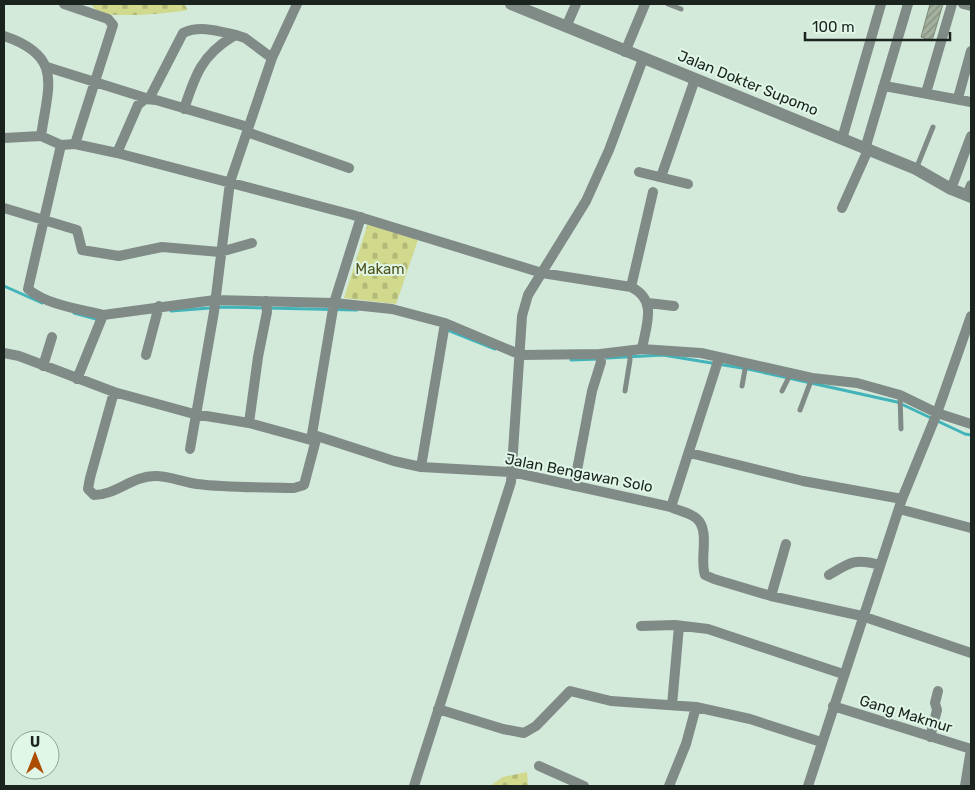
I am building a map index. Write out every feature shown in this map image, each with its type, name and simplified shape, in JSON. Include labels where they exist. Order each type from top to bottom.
[{"type":"street","points":[[64,4],[108,19],[112,26],[75,144]]},
{"type":"street","points":[[190,449],[194,414],[215,305],[230,182],[272,58],[297,4]]},
{"type":"street","name":"Jalan Dokter Supomo","points":[[511,4],[526,7],[566,27],[625,52],[916,169],[951,189],[970,192]]},
{"type":"street","points":[[566,27],[576,4]]},
{"type":"street","points":[[625,52],[645,4]]},
{"type":"street","points":[[842,139],[881,4]]},
{"type":"street","points":[[842,208],[867,150],[883,87],[908,4]]},
{"type":"street","points":[[926,93],[952,4]]},
{"type":"street","points":[[963,4],[971,6]]},
{"type":"street","points":[[116,153],[138,105],[149,98],[183,33],[191,29],[206,28],[236,35],[245,38],[272,58]]},
{"type":"street","points":[[184,109],[198,70],[209,54],[236,35]]},
{"type":"street","points":[[4,36],[33,50],[47,67],[247,130],[349,168]]},
{"type":"street","points":[[958,98],[971,50]]},
{"type":"street","points":[[417,786],[438,710],[508,495],[512,472],[522,316],[525,305],[542,272],[586,201],[609,150],[643,59]]},
{"type":"street","points":[[41,136],[48,84],[47,67]]},
{"type":"street","points":[[661,177],[695,79]]},
{"type":"street","points":[[883,87],[958,98],[971,102]]},
{"type":"street","points":[[4,138],[41,136],[61,145],[75,144],[116,153],[361,217],[542,272],[631,287],[644,294],[648,303],[642,349]]},
{"type":"street","points":[[951,189],[971,136]]},
{"type":"street","points":[[61,145],[28,289],[68,307],[103,315],[215,305],[392,309],[521,355],[601,357],[629,355],[642,349],[687,352],[718,362],[810,383],[857,384],[900,399],[935,417],[971,424]]},
{"type":"street","points":[[639,172],[688,184]]},
{"type":"street","points":[[631,287],[653,192]]},
{"type":"street","points":[[4,208],[77,230],[82,250],[90,253],[119,256],[162,247],[220,252],[252,243]]},
{"type":"street","points":[[114,392],[90,478],[88,489],[94,494],[103,494],[115,490],[137,478],[156,476],[198,484],[294,488],[304,485],[314,438],[333,308],[361,217]]},
{"type":"street","points":[[648,303],[674,306]]},
{"type":"street","points":[[249,423],[267,306]]},
{"type":"street","points":[[146,355],[158,310]]},
{"type":"street","points":[[77,379],[103,315]]},
{"type":"street","points":[[808,786],[832,706],[900,504],[935,417],[971,316]]},
{"type":"street","points":[[421,467],[444,326]]},
{"type":"street","points":[[42,366],[52,337]]},
{"type":"street","name":"Jalan Bengawan Solo","points":[[4,353],[19,356],[114,392],[194,414],[249,423],[314,438],[394,461],[421,467],[512,472],[671,507],[694,517],[701,523],[703,534],[702,567],[705,575],[771,596],[862,616],[971,653]]},
{"type":"street","points":[[574,486],[592,390],[601,357]]},
{"type":"street","points":[[671,507],[718,362]]},
{"type":"street","points":[[690,453],[900,504],[971,528]]},
{"type":"street","points":[[771,596],[786,544]]},
{"type":"street","points":[[828,575],[851,562],[862,560],[880,565]]},
{"type":"street","points":[[641,626],[679,626],[708,629],[843,674]]},
{"type":"street","points":[[672,704],[679,626]]},
{"type":"street","points":[[438,710],[503,729],[524,733],[536,726],[570,691],[605,700],[696,707],[750,719],[821,742]]},
{"type":"street","points":[[930,737],[937,710],[935,703],[938,691]]},
{"type":"street","name":"Gang Makmur","points":[[832,706],[971,749]]},
{"type":"street","points":[[669,786],[686,744],[696,707]]},
{"type":"street","points":[[965,786],[971,749]]},
{"type":"street","points":[[539,766],[584,786]]},
{"type":"lane","points":[[668,4],[681,9]]},
{"type":"lane","points":[[916,169],[933,127]]},
{"type":"lane","points":[[625,391],[629,355]]},
{"type":"lane","points":[[742,386],[746,368]]},
{"type":"lane","points":[[782,391],[789,377]]},
{"type":"lane","points":[[800,410],[810,383]]},
{"type":"lane","points":[[900,399],[901,429]]},
{"type":"green space","points":[[91,4],[184,4],[188,10],[144,15],[99,14]]},
{"type":"green space","name":"Makam","points":[[368,223],[418,240],[396,304],[344,298]]},
{"type":"green space","points":[[527,772],[528,786],[490,786],[503,777]]},
{"type":"building","points":[[930,4],[943,4],[932,41],[921,37]]},
{"type":"waterway","points":[[4,286],[42,303]]},
{"type":"waterway","points":[[171,311],[223,307],[357,310]]},
{"type":"waterway","points":[[74,313],[96,319]]},
{"type":"waterway","points":[[445,329],[495,349]]},
{"type":"waterway","points":[[607,358],[663,355],[748,369],[897,402],[965,434],[971,435]]},
{"type":"waterway","points":[[571,360],[598,359]]}]
